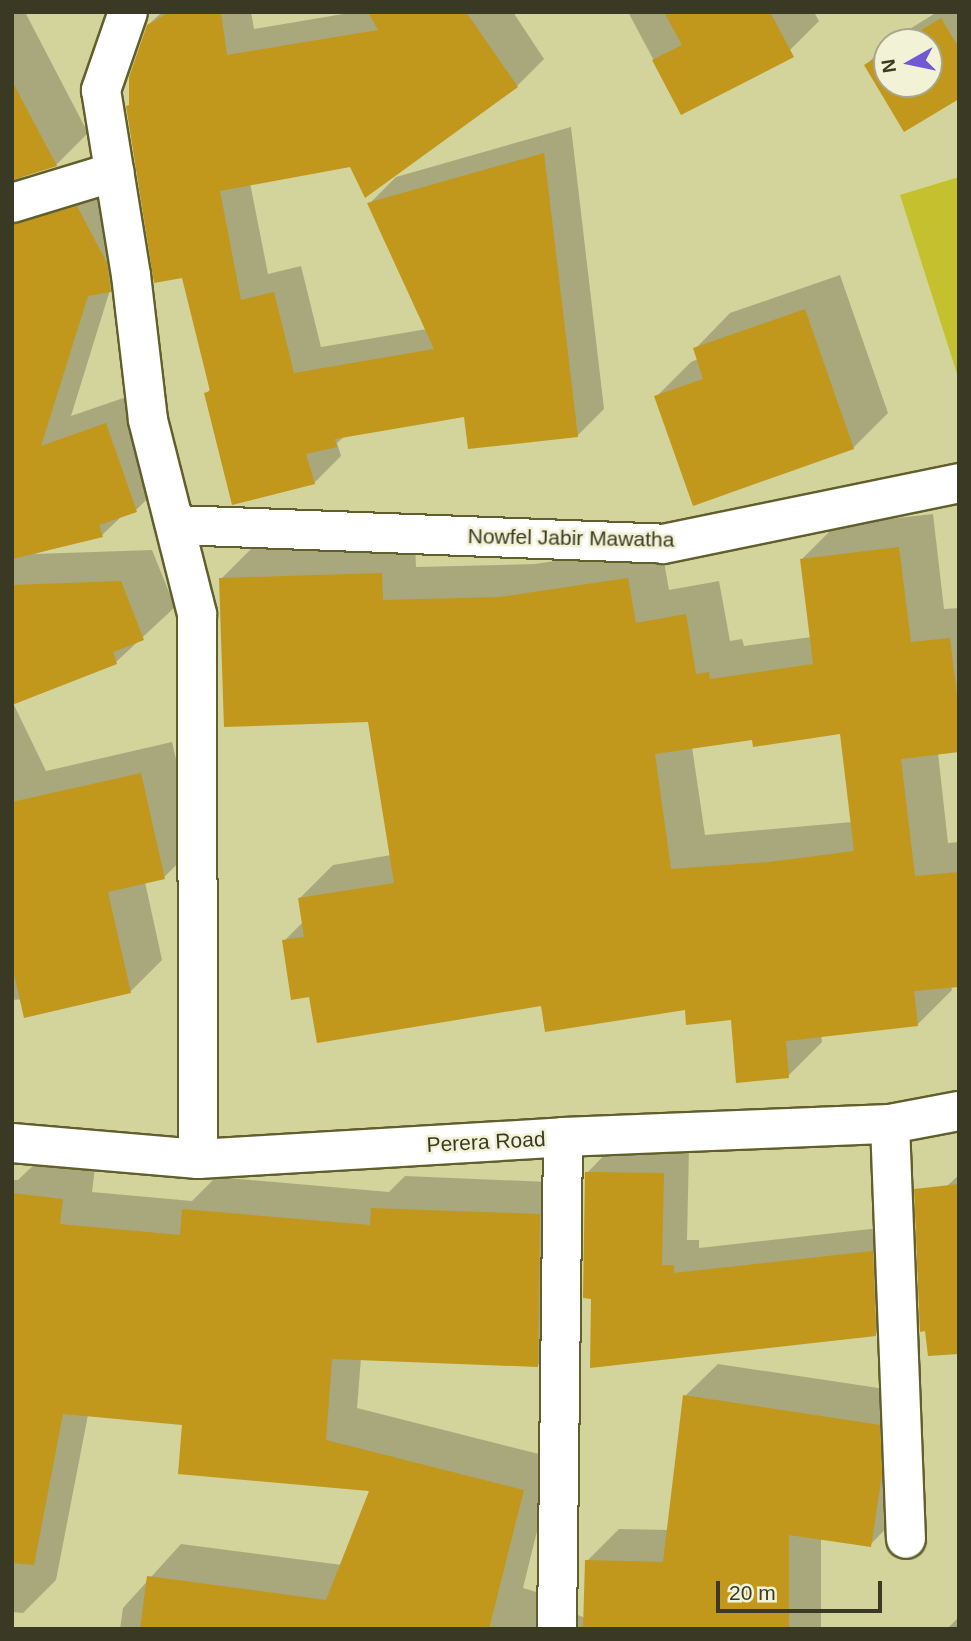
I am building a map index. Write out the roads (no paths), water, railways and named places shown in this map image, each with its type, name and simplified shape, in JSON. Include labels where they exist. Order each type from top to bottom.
[{"type":"street","points":[[128,12],[101,90],[131,275],[148,420],[177,525],[197,614],[198,1159]]},
{"type":"street","points":[[12,204],[114,172]]},
{"type":"street","name":"Nowfel Jabir Mawatha","points":[[177,525],[663,544],[959,483]]},
{"type":"street","name":"Perera Road","points":[[12,1143],[198,1159],[563,1137],[890,1124],[959,1111]]},
{"type":"street","points":[[890,1124],[906,1539]]},
{"type":"street","points":[[556,1629],[563,1137]]}]
